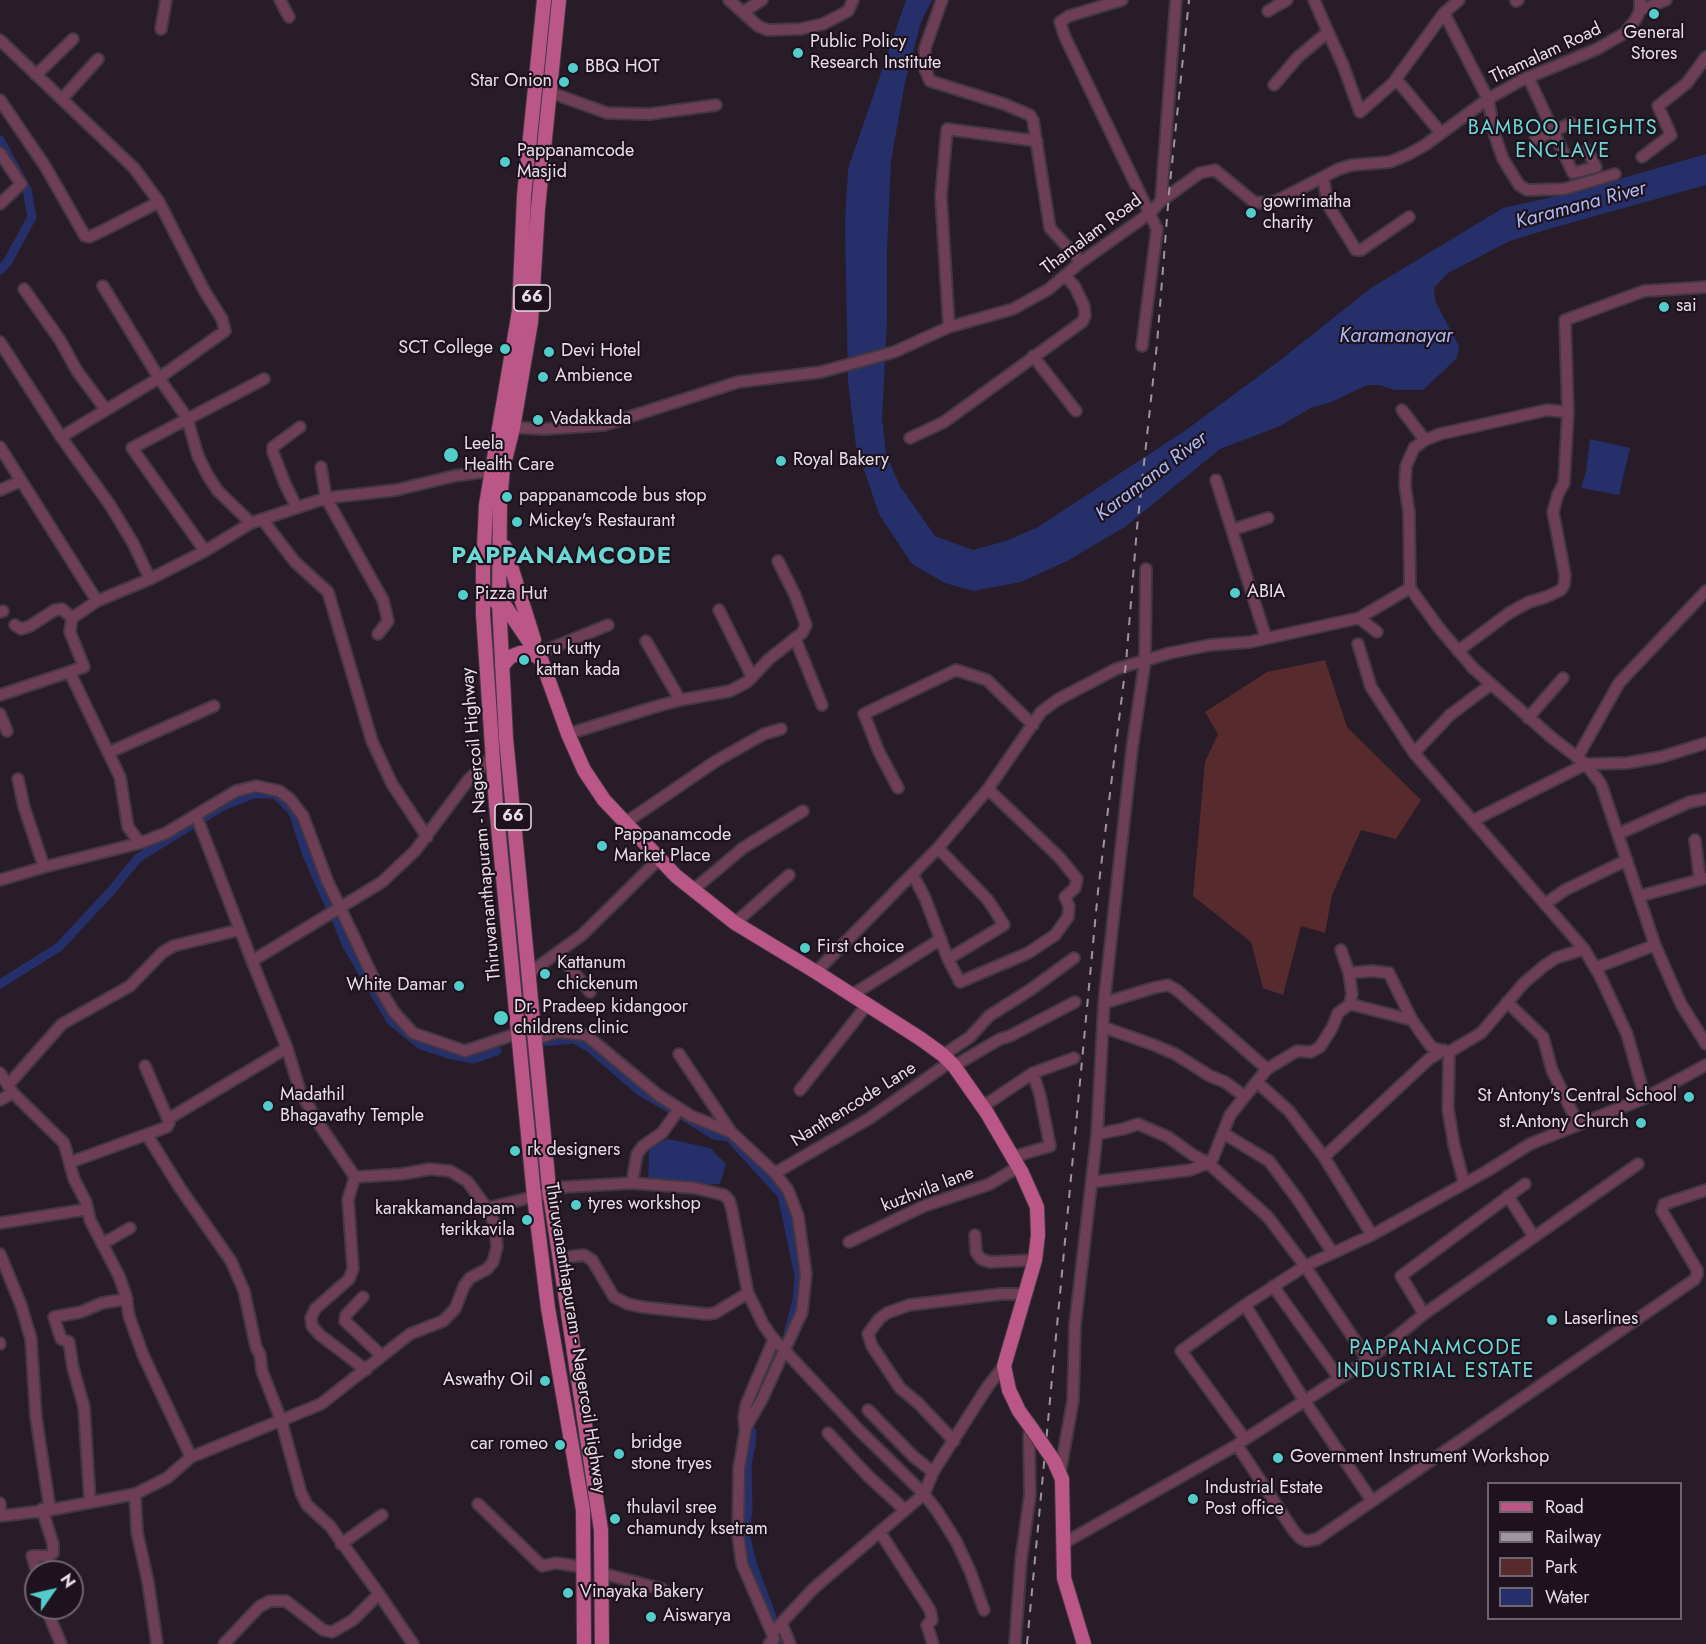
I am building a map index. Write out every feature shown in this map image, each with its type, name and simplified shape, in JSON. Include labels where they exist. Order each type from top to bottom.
[{"type":"main road","name":"Thiruvananthapuram - Nagercoil Highway","points":[[544,0],[524,196],[519,311],[506,427],[499,521],[499,598],[506,738],[549,1191],[600,1530],[602,1644]]},
{"type":"main road","name":"Thiruvananthapuram - Nagercoil Highway","points":[[559,0],[538,207],[531,322],[506,427],[490,471],[486,505],[483,595],[493,756],[534,1196],[548,1308],[583,1510],[584,1644]]},
{"type":"main road","points":[[499,521],[518,594],[568,734],[584,770],[604,800],[676,876],[735,923],[921,1039],[949,1061],[987,1113],[1015,1162],[1037,1207],[1038,1235],[1035,1260],[1005,1366],[1009,1390],[1019,1411],[1057,1467],[1062,1479],[1064,1578],[1084,1644]]},
{"type":"main road","points":[[483,595],[499,598],[518,594]]},
{"type":"main road","points":[[499,598],[540,656]]},
{"type":"main road","points":[[502,666],[510,657],[520,653],[530,652],[540,656]]},
{"type":"street","points":[[161,29],[166,0]]},
{"type":"street","points":[[280,0],[289,17]]},
{"type":"street","points":[[729,0],[758,27],[768,30],[800,29],[823,24],[848,11],[853,0]]},
{"type":"street","points":[[743,12],[762,0]]},
{"type":"street","points":[[942,0],[925,48],[925,69],[930,81],[1023,110],[1030,115],[1037,141],[1050,228],[1081,262]]},
{"type":"street","points":[[1122,0],[1069,16],[1060,22],[1065,37],[1157,229],[1142,346]]},
{"type":"street","points":[[1161,201],[1176,0]]},
{"type":"street","points":[[1268,11],[1287,0]]},
{"type":"street","points":[[1314,0],[1343,65],[1360,112],[1395,79],[1444,13],[1459,0]]},
{"type":"street","points":[[1640,5],[1666,0]]},
{"type":"street","name":"Thamalam Road","points":[[506,427],[544,429],[604,425],[738,382],[821,372],[894,352],[949,327],[1013,309],[1048,289],[1200,173],[1215,170],[1254,202],[1265,203],[1276,201],[1352,165],[1390,162],[1409,154],[1488,99],[1528,77],[1605,45],[1625,33],[1636,19],[1640,5]]},
{"type":"street","points":[[1444,13],[1488,99],[1495,136],[1503,159],[1519,186],[1527,190],[1564,189],[1615,174]]},
{"type":"street","points":[[1274,85],[1298,57],[1328,32]]},
{"type":"street","points":[[36,75],[73,39]]},
{"type":"street","points":[[0,40],[134,168],[159,202],[205,292],[222,319],[225,331],[159,378],[61,437]]},
{"type":"street","points":[[1642,157],[1671,135],[1658,105],[1687,83],[1706,57]]},
{"type":"street","points":[[62,99],[98,59]]},
{"type":"street","points":[[1528,77],[1578,185]]},
{"type":"street","points":[[1395,79],[1441,133]]},
{"type":"street","points":[[549,92],[607,113],[649,114],[716,105]]},
{"type":"street","points":[[0,100],[45,166],[85,236],[97,234],[159,202]]},
{"type":"street","points":[[1535,140],[1571,123]]},
{"type":"street","points":[[949,327],[940,196],[947,129],[1037,141]]},
{"type":"street","points":[[1573,174],[1596,167],[1587,150]]},
{"type":"street","points":[[0,153],[21,184],[0,204]]},
{"type":"street","points":[[1323,177],[1328,205],[1356,250],[1361,250],[1409,217]]},
{"type":"street","points":[[910,438],[944,422],[1082,322],[1085,316],[1084,306],[1065,274]]},
{"type":"street","points":[[103,286],[159,378],[187,418],[198,456],[218,491],[256,521],[328,592],[372,741],[392,784],[427,837]]},
{"type":"street","points":[[1458,651],[1509,613],[1529,602],[1561,590],[1564,585],[1565,575],[1554,512],[1558,494],[1564,483],[1568,412],[1565,320],[1644,291],[1706,287]]},
{"type":"street","points":[[24,289],[60,340],[77,371],[106,410]]},
{"type":"street","points":[[0,342],[61,437],[110,505],[133,543],[150,579]]},
{"type":"street","points":[[1033,356],[1076,411]]},
{"type":"street","points":[[205,551],[132,448],[264,379]]},
{"type":"street","points":[[1402,410],[1425,440]]},
{"type":"street","points":[[1568,412],[1546,410],[1440,435],[1425,440],[1414,448],[1406,466],[1405,485],[1409,513],[1410,588],[1439,628],[1490,685],[1582,761],[1601,784],[1655,945],[1681,1004],[1706,1044]]},
{"type":"street","points":[[297,508],[285,484],[273,447],[300,427]]},
{"type":"street","points":[[0,447],[97,601]]},
{"type":"street","points":[[321,467],[327,498],[382,600],[388,621],[378,634]]},
{"type":"street","points":[[0,695],[84,667],[70,632],[72,618],[97,601],[150,579],[205,551],[256,521],[327,498],[396,490],[454,476],[490,471]]},
{"type":"street","points":[[1216,480],[1266,638]]},
{"type":"street","points":[[0,490],[21,481]]},
{"type":"street","points":[[1232,530],[1268,518]]},
{"type":"street","points":[[568,734],[641,710],[729,691],[747,682],[769,659],[802,633],[806,625],[795,595],[778,561]]},
{"type":"street","points":[[1057,1467],[1073,1400],[1075,1325],[1097,1134],[1104,1003],[1132,749],[1145,661],[1146,569]]},
{"type":"street","points":[[816,972],[938,848],[988,789],[1041,712],[1057,700],[1116,669],[1170,653],[1210,645],[1250,642],[1359,618],[1410,588]]},
{"type":"street","points":[[1582,761],[1623,677],[1657,645],[1706,591]]},
{"type":"street","points":[[15,625],[21,629],[30,626],[55,610],[62,609],[72,618]]},
{"type":"street","points":[[719,610],[752,677]]},
{"type":"street","points":[[1359,618],[1377,632]]},
{"type":"street","points":[[540,656],[608,625]]},
{"type":"street","points":[[795,638],[822,705]]},
{"type":"street","points":[[646,640],[680,700]]},
{"type":"street","points":[[1358,644],[1371,687],[1414,753],[1584,949],[1627,1034],[1645,1098]]},
{"type":"street","points":[[898,788],[879,752],[864,714],[956,670],[987,680],[1033,725]]},
{"type":"street","points":[[70,673],[110,752],[120,777],[128,827],[140,843]]},
{"type":"street","points":[[1528,718],[1563,678]]},
{"type":"street","points":[[1414,753],[1450,715],[1490,685]]},
{"type":"street","points":[[110,752],[214,706]]},
{"type":"street","points":[[0,714],[7,730]]},
{"type":"street","points":[[625,823],[716,761],[764,734],[781,729]]},
{"type":"street","points":[[1474,820],[1582,761],[1638,761],[1661,757],[1706,743]]},
{"type":"street","points":[[252,961],[382,882],[415,851],[469,779],[493,756]]},
{"type":"street","points":[[18,779],[24,807],[44,867]]},
{"type":"street","points":[[0,880],[140,843],[166,833],[236,791],[256,786],[279,791],[290,799],[303,816],[339,908],[373,977],[393,1012],[413,1033],[465,1051],[519,1033]]},
{"type":"street","points":[[913,875],[960,982],[1028,953],[1055,935],[1068,918],[1069,906],[1065,897],[1075,888],[1077,879],[1060,858],[988,789]]},
{"type":"street","points":[[1618,834],[1690,802],[1706,798]]},
{"type":"street","points":[[693,890],[743,848],[803,811]]},
{"type":"street","points":[[196,815],[287,1048],[300,1091],[317,1121],[355,1177]]},
{"type":"street","points":[[1640,896],[1703,879],[1695,840]]},
{"type":"street","points":[[938,848],[988,900],[1004,925],[948,959]]},
{"type":"street","points":[[529,974],[582,936],[659,859]]},
{"type":"street","points":[[1545,904],[1565,890],[1627,861]]},
{"type":"street","points":[[735,923],[789,875]]},
{"type":"street","points":[[0,1100],[62,1024],[130,986],[162,953],[173,946],[239,930]]},
{"type":"street","points":[[852,995],[941,939]]},
{"type":"street","points":[[1595,969],[1655,945]]},
{"type":"street","points":[[1324,1157],[1429,1059],[1481,1033],[1524,983],[1544,966],[1556,958],[1584,949]]},
{"type":"street","points":[[1092,1182],[1190,1170],[1208,1163],[1213,1158],[1230,1115],[1267,1069],[1297,1051],[1311,1052],[1320,1047],[1338,1013],[1350,1005],[1352,994],[1349,973],[1341,950]]},
{"type":"street","points":[[558,952],[590,992]]},
{"type":"street","points":[[949,1061],[989,1016],[1074,958]]},
{"type":"street","points":[[1349,973],[1372,971],[1389,973],[1412,1020],[1433,1048],[1446,1051]]},
{"type":"street","points":[[1104,1003],[1153,988],[1168,986],[1177,990],[1267,1069]]},
{"type":"street","points":[[949,1061],[1010,1036],[1075,1002]]},
{"type":"street","points":[[1507,1002],[1543,1037],[1552,1071],[1578,1124]]},
{"type":"street","points":[[800,1090],[867,1005]]},
{"type":"street","points":[[1350,1005],[1412,1020]]},
{"type":"street","points":[[1103,1027],[1175,1054],[1210,1076],[1225,1082],[1244,1096]]},
{"type":"street","points":[[536,1039],[556,1032],[586,1035],[658,1095],[691,1116],[731,1132]]},
{"type":"street","points":[[168,1119],[287,1048]]},
{"type":"street","points":[[1446,1051],[1448,1109],[1464,1183]]},
{"type":"street","points":[[680,1054],[731,1132],[775,1173],[788,1190],[798,1216],[806,1274],[802,1312],[746,1430],[739,1468],[738,1535],[742,1564],[773,1640]]},
{"type":"street","points":[[988,1102],[1033,1073],[1074,1058]]},
{"type":"street","name":"Nanthencode Lane","points":[[775,1173],[870,1118],[949,1061]]},
{"type":"street","points":[[1706,1065],[1645,1098],[1530,1143],[1372,1235],[1305,1266],[1181,1350],[1241,1442],[1293,1530],[1306,1541],[1317,1539],[1701,1275],[1662,1210],[1664,1204],[1706,1190]]},
{"type":"street","points":[[71,1162],[168,1127],[168,1119],[145,1066]]},
{"type":"street","points":[[0,1073],[10,1089],[64,1143],[74,1179],[102,1244],[119,1276],[127,1299],[129,1316],[143,1354],[191,1457]]},
{"type":"street","name":"kuzhvila lane","points":[[849,1242],[924,1206],[990,1184],[1015,1162],[1050,1146],[1040,1095],[1033,1073]]},
{"type":"street","points":[[1257,1082],[1289,1111],[1324,1157],[1372,1235]]},
{"type":"street","points":[[632,1184],[637,1154],[643,1146],[662,1133],[679,1109]]},
{"type":"street","points":[[1097,1134],[1138,1124],[1168,1137],[1208,1163],[1268,1217],[1305,1266],[1368,1360]]},
{"type":"street","points":[[1223,1133],[1269,1161],[1332,1252]]},
{"type":"street","points":[[147,1135],[180,1188],[231,1261],[244,1291],[262,1371],[281,1420],[307,1505],[330,1526],[341,1544],[368,1576],[413,1644]]},
{"type":"street","points":[[1064,1544],[1241,1442],[1368,1360],[1424,1314],[1638,1164]]},
{"type":"street","points":[[0,1503],[1,1516],[135,1494],[167,1478],[191,1457],[321,1404],[410,1334],[443,1321],[455,1309],[464,1286],[470,1278],[487,1269],[493,1262],[497,1247],[495,1224],[487,1208],[466,1181],[450,1171],[430,1168],[402,1174],[355,1177]]},
{"type":"street","points":[[355,1177],[348,1199],[353,1269],[349,1279],[315,1309],[311,1318],[312,1326],[320,1335],[366,1370]]},
{"type":"street","points":[[487,1208],[549,1191],[632,1184],[694,1188],[715,1191],[724,1195],[732,1210],[748,1293],[763,1324],[774,1339],[858,1429],[924,1494],[938,1511],[970,1571],[984,1610]]},
{"type":"street","points":[[1424,1314],[1401,1276],[1525,1184]]},
{"type":"street","points":[[1508,1196],[1534,1237]]},
{"type":"street","points":[[0,1223],[88,1209]]},
{"type":"street","points":[[102,1244],[130,1228]]},
{"type":"street","points":[[975,1235],[976,1252],[981,1259],[990,1262],[1035,1260]]},
{"type":"street","points":[[0,1254],[21,1305],[31,1339],[36,1417],[46,1510],[53,1544],[53,1553],[48,1556],[32,1556],[33,1560]]},
{"type":"street","points":[[559,1258],[584,1256],[592,1260],[614,1297],[628,1304],[642,1307],[707,1314],[715,1312],[748,1293]]},
{"type":"street","points":[[1274,1286],[1339,1378]]},
{"type":"street","points":[[954,1441],[918,1403],[900,1388],[872,1346],[868,1334],[879,1319],[901,1307],[1001,1294],[1026,1294]]},
{"type":"street","points":[[363,1297],[346,1315],[345,1321],[382,1356]]},
{"type":"street","points":[[90,1503],[84,1407],[73,1368],[69,1342],[61,1340],[54,1317],[127,1299]]},
{"type":"street","points":[[1245,1305],[1304,1400],[1372,1501]]},
{"type":"street","points":[[746,1430],[744,1417],[746,1405],[774,1339]]},
{"type":"street","points":[[773,1640],[782,1624],[813,1589],[924,1494],[933,1472],[988,1386],[1005,1366]]},
{"type":"street","points":[[868,1410],[914,1457],[933,1472]]},
{"type":"street","points":[[1015,1644],[1021,1560],[1030,1495],[1031,1428]]},
{"type":"street","points":[[828,1433],[868,1476],[905,1510]]},
{"type":"street","points":[[135,1494],[137,1532],[148,1582],[157,1644]]},
{"type":"street","points":[[478,1504],[542,1566],[556,1563],[584,1567]]},
{"type":"street","points":[[341,1544],[382,1515]]},
{"type":"street","points":[[880,1532],[930,1610],[932,1620],[927,1625],[933,1644]]},
{"type":"street","points":[[601,1573],[662,1589]]},
{"type":"street","points":[[224,1644],[259,1607],[270,1601],[286,1601],[323,1630],[332,1632],[353,1620],[379,1594]]},
{"type":"street","points":[[51,1620],[61,1644]]},
{"type":"street","points":[[782,1624],[790,1644]]},
{"type":"green space","points":[[1325,660],[1347,727],[1421,800],[1396,839],[1361,830],[1332,895],[1325,933],[1301,926],[1283,995],[1263,988],[1251,942],[1193,896],[1205,762],[1218,734],[1205,712],[1267,672]]},
{"type":"water","name":"Karamanayar","points":[[906,0],[932,0],[921,22],[905,82],[891,161],[882,418],[886,454],[900,486],[935,536],[973,550],[1006,541],[1038,527],[1186,430],[1279,361],[1371,288],[1503,208],[1571,193],[1706,154],[1706,185],[1510,241],[1448,273],[1434,288],[1435,301],[1459,346],[1457,358],[1423,390],[1395,390],[1379,385],[1367,385],[1334,401],[1311,408],[1280,426],[1220,449],[1125,527],[1067,561],[1021,582],[973,591],[945,583],[912,564],[879,514],[856,446],[848,382],[845,223],[848,169]]},
{"type":"water","points":[[1590,439],[1630,448],[1619,495],[1581,488],[1586,471]]},
{"type":"water","points":[[668,1139],[710,1148],[726,1164],[720,1184],[648,1183],[649,1147]]},
{"type":"waterway","points":[[0,140],[27,190],[32,217],[7,263],[0,270]]},
{"type":"waterway","points":[[205,817],[223,806],[253,794],[275,794],[293,812],[307,855],[329,905]]},
{"type":"waterway","points":[[0,984],[59,947],[138,858],[193,824]]},
{"type":"waterway","points":[[335,916],[346,944],[391,1021],[421,1045],[448,1054],[473,1059],[497,1051]]},
{"type":"waterway","points":[[540,1042],[574,1039],[590,1048],[640,1091],[671,1109]]},
{"type":"waterway","points":[[683,1116],[714,1135],[729,1137],[782,1195],[799,1275],[797,1301],[788,1333]]},
{"type":"waterway","points":[[765,1372],[775,1350]]},
{"type":"waterway","points":[[752,1432],[747,1465],[748,1509],[745,1534],[752,1563],[773,1620]]},
{"type":"waterway","points":[[780,1639],[782,1644]]},
{"type":"railway","points":[[1027,1644],[1098,891],[1126,663],[1137,528],[1157,344],[1169,193],[1189,0]]},
{"type":"place","name":"General Stores","points":[[1654,14]]},
{"type":"place","name":"Public Policy Research Institute","points":[[798,53]]},
{"type":"place","name":"BBQ HOT","points":[[573,68]]},
{"type":"place","name":"Star Onion","points":[[564,82]]},
{"type":"place","name":"Pappanamcode Masjid","points":[[505,162]]},
{"type":"place","name":"gowrimatha charity","points":[[1251,213]]},
{"type":"place","name":"sai","points":[[1664,307]]},
{"type":"place","name":"SCT College","points":[[505,349]]},
{"type":"place","name":"Devi Hotel","points":[[549,352]]},
{"type":"place","name":"Ambience","points":[[543,377]]},
{"type":"place","name":"Vadakkada","points":[[538,420]]},
{"type":"place","name":"Leela Health Care","points":[[451,455]]},
{"type":"place","name":"Royal Bakery","points":[[781,461]]},
{"type":"place","name":"pappanamcode bus stop","points":[[507,497]]},
{"type":"place","name":"Mickey's Restaurant","points":[[517,522]]},
{"type":"place","name":"ABIA","points":[[1235,593]]},
{"type":"place","name":"Pizza Hut","points":[[463,595]]},
{"type":"place","name":"oru kutty kattan kada","points":[[524,660]]},
{"type":"place","name":"Pappanamcode Market Place","points":[[602,846]]},
{"type":"place","name":"First choice","points":[[805,948]]},
{"type":"place","name":"Kattanum chickenum","points":[[545,974]]},
{"type":"place","name":"White Damar","points":[[459,986]]},
{"type":"place","name":"Dr. Pradeep kidangoor childrens clinic","points":[[501,1018]]},
{"type":"place","name":"St Antony's Central School","points":[[1689,1097]]},
{"type":"place","name":"Madathil Bhagavathy Temple","points":[[268,1106]]},
{"type":"place","name":"st.Antony Church","points":[[1641,1123]]},
{"type":"place","name":"rk designers","points":[[515,1151]]},
{"type":"place","name":"tyres workshop","points":[[576,1205]]},
{"type":"place","name":"karakkamandapam terikkavila","points":[[527,1220]]},
{"type":"place","name":"Laserlines","points":[[1552,1320]]},
{"type":"place","name":"Aswathy Oil","points":[[545,1381]]},
{"type":"place","name":"car romeo","points":[[560,1445]]},
{"type":"place","name":"bridge stone tryes","points":[[619,1454]]},
{"type":"place","name":"Government Instrument Workshop","points":[[1278,1458]]},
{"type":"place","name":"Industrial Estate Post office","points":[[1193,1499]]},
{"type":"place","name":"thulavil sree chamundy ksetram","points":[[615,1519]]},
{"type":"place","name":"Vinayaka Bakery","points":[[568,1593]]},
{"type":"place","name":"Aiswarya","points":[[651,1617]]},
{"type":"district","name":"BAMBOO HEIGHTS ENCLAVE","points":[[1563,140]]},
{"type":"district","name":"PAPPANAMCODE","points":[[562,557]]},
{"type":"district","name":"PAPPANAMCODE INDUSTRIAL ESTATE","points":[[1436,1360]]},
{"type":"water label","name":"Karamana River","points":[[1581,206]]},
{"type":"water label","name":"Karamana River","points":[[1152,477]]}]
